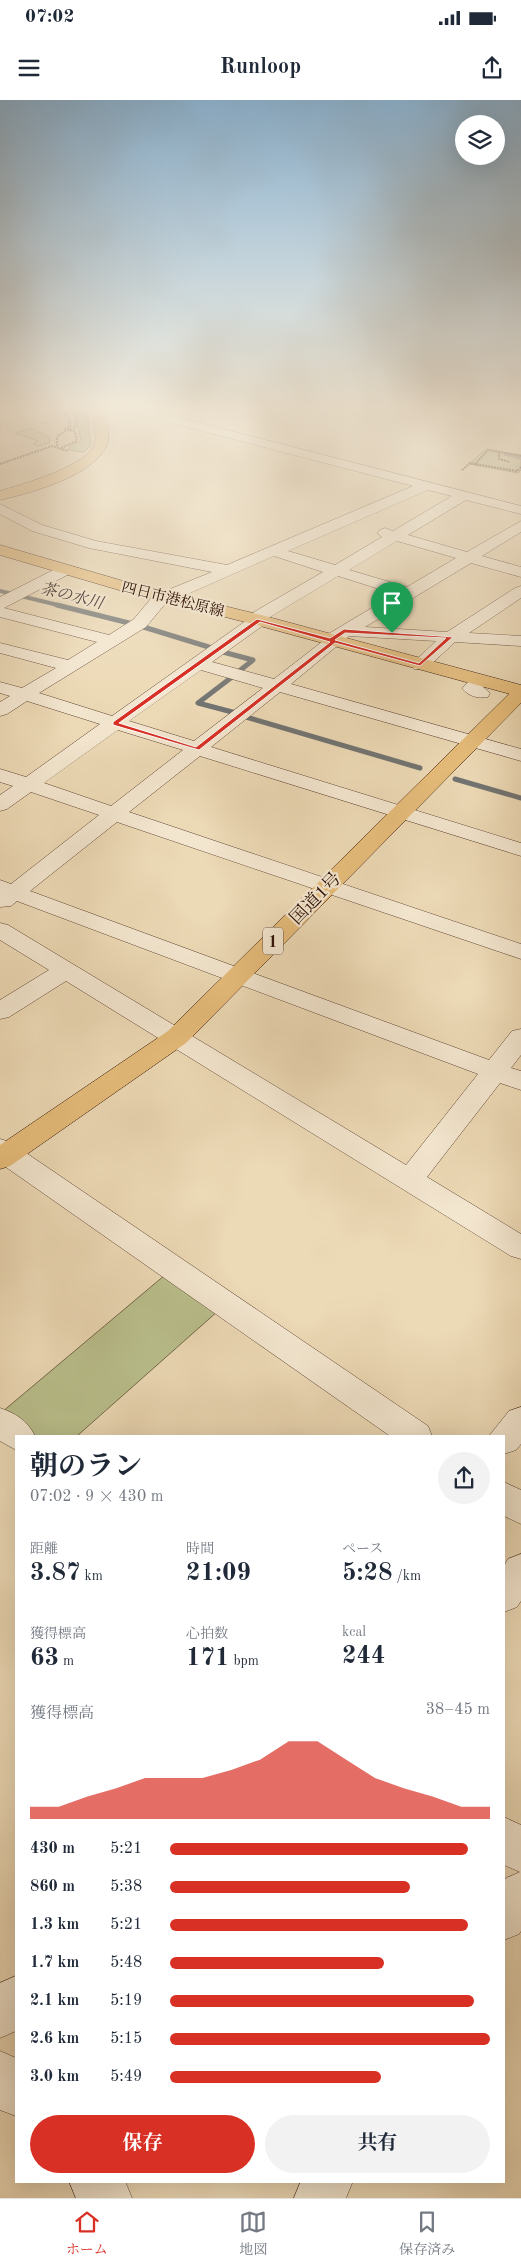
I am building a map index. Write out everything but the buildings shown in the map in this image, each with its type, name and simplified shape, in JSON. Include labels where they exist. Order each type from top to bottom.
[{"type":"main road","name":"四日市港松原線","points":[[0,550],[65,570],[166,597],[257,620],[336,637],[480,686],[521,692]]},
{"type":"main road","name":"国道1号","points":[[3,1154],[177,1037],[239,977],[399,813],[521,692]]},
{"type":"street","points":[[2,509],[37,528],[94,545],[228,570]]},
{"type":"street","points":[[0,710],[137,625],[159,600],[373,509]]},
{"type":"street","points":[[0,805],[257,620],[441,509]]},
{"type":"street","points":[[343,522],[521,572]]},
{"type":"street","points":[[5,894],[197,749],[278,686],[336,637],[521,526]]},
{"type":"street","points":[[273,551],[408,594]]},
{"type":"street","points":[[11,598],[65,570]]},
{"type":"street","points":[[420,665],[451,637],[521,591]]},
{"type":"street","points":[[0,612],[111,641]]},
{"type":"street","points":[[336,637],[451,637],[521,641]]},
{"type":"street","points":[[0,648],[70,666]]},
{"type":"street","points":[[197,663],[521,755]]},
{"type":"street","points":[[0,687],[521,850]]},
{"type":"street","points":[[0,775],[521,952]]},
{"type":"street","points":[[5,894],[239,977],[521,1081]]},
{"type":"street","points":[[0,930],[521,1248]]},
{"type":"street","points":[[0,1011],[65,971]]},
{"type":"street","points":[[410,1180],[521,1037]]},
{"type":"street","points":[[3,1154],[415,1435]]},
{"type":"street","points":[[505,1439],[521,1421]]},
{"type":"street","points":[[0,1422],[17,1435]]},
{"type":"street","points":[[505,1498],[521,1509]]},
{"type":"street","points":[[505,1594],[521,1572]]},
{"type":"street","points":[[505,1839],[521,1852]]},
{"type":"street","points":[[505,1917],[521,1893]]},
{"type":"street","points":[[0,2016],[15,1999]]},
{"type":"street","points":[[0,2074],[15,2092]]},
{"type":"street","points":[[95,2183],[108,2198]]},
{"type":"street","points":[[318,2198],[328,2183]]},
{"type":"green space","points":[[165,1275],[218,1311],[78,1435],[30,1435],[2,1412]]},
{"type":"waterway","name":"茶の水川","points":[[0,591],[62,606]]},
{"type":"waterway","name":"茶の水川","points":[[57,605],[137,625],[212,648]]},
{"type":"waterway","points":[[223,652],[253,660],[238,672]]},
{"type":"waterway","points":[[232,677],[198,703],[236,713]]},
{"type":"waterway","points":[[246,717],[420,768]]},
{"type":"waterway","points":[[455,779],[521,798]]},
{"type":"route","points":[[259,620],[330,640],[344,631],[392,633],[451,637],[420,665],[334,641],[197,749],[115,723],[259,620]]}]
